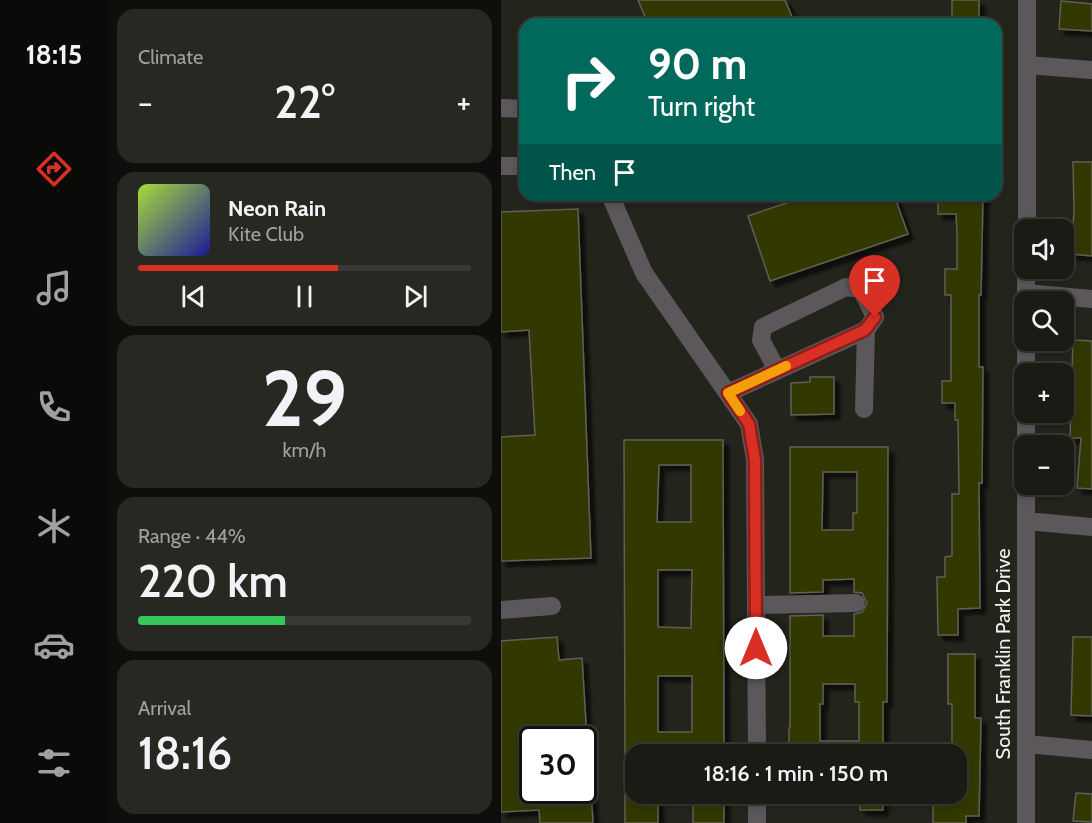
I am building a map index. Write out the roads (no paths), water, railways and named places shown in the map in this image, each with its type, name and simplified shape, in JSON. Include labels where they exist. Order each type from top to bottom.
[{"type":"street","points":[[1026,219],[1027,0]]},
{"type":"street","points":[[1027,64],[1092,70]]},
{"type":"street","points":[[501,108],[519,109]]},
{"type":"street","points":[[501,166],[519,166]]},
{"type":"street","points":[[613,201],[644,273],[749,424],[755,460],[757,744]]},
{"type":"street","points":[[728,393],[865,330],[875,317],[861,289],[846,287],[763,327],[761,340],[777,370]]},
{"type":"street","points":[[1074,298],[1092,298]]},
{"type":"street","points":[[864,409],[865,330]]},
{"type":"street","name":"South Franklin Park Drive","points":[[1026,495],[1026,823]]},
{"type":"street","points":[[1026,521],[1092,527]]},
{"type":"street","points":[[756,605],[856,603]]},
{"type":"street","points":[[501,610],[552,606]]},
{"type":"street","points":[[1026,744],[1092,750]]},
{"type":"street","points":[[757,804],[757,823]]}]
